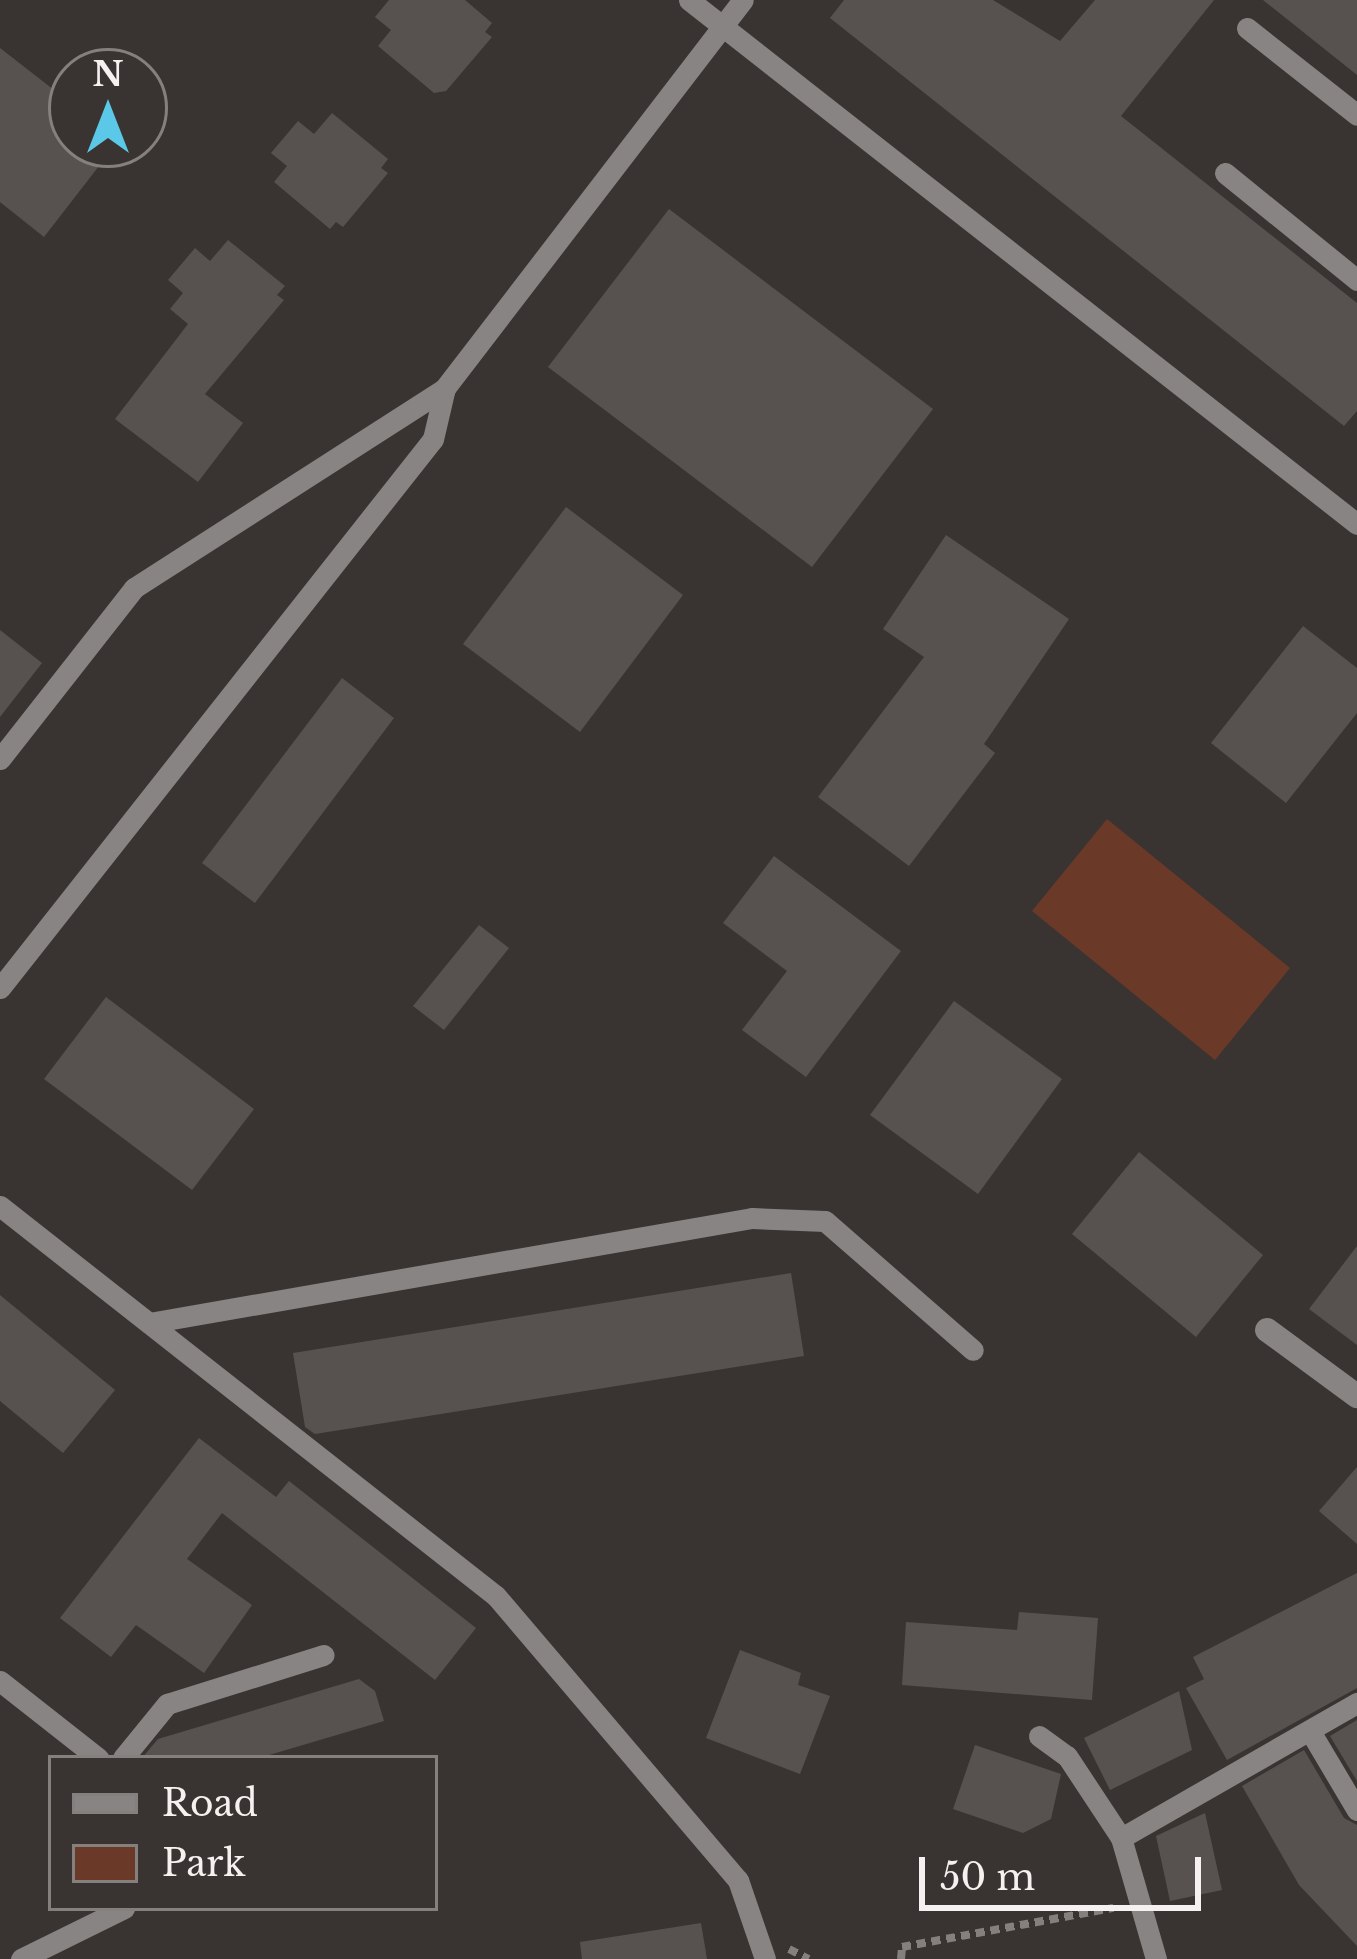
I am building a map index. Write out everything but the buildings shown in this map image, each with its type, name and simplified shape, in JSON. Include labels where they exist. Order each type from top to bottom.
[{"type":"street","points":[[1268,1330],[1357,1396]]},
{"type":"lane","points":[[689,0],[1357,524]]},
{"type":"lane","points":[[0,759],[134,588],[445,388],[743,0]]},
{"type":"lane","points":[[1247,28],[1357,115]]},
{"type":"lane","points":[[1226,173],[1357,280]]},
{"type":"lane","points":[[0,988],[433,439],[445,388]]},
{"type":"lane","points":[[0,1206],[496,1596],[738,1880],[765,1959]]},
{"type":"lane","points":[[149,1323],[752,1218],[825,1221],[973,1350]]},
{"type":"lane","points":[[125,1755],[167,1704],[323,1655]]},
{"type":"lane","points":[[0,1681],[94,1755]]},
{"type":"lane","points":[[1120,1838],[1357,1703]]},
{"type":"lane","points":[[1310,1731],[1357,1810]]},
{"type":"lane","points":[[1040,1736],[1067,1756],[1120,1838],[1156,1959]]},
{"type":"lane","points":[[21,1959],[118,1911]]},
{"type":"path","points":[[901,1959],[902,1947],[1140,1903]]},
{"type":"green space","points":[[1107,819],[1290,968],[1215,1060],[1032,911]]}]
